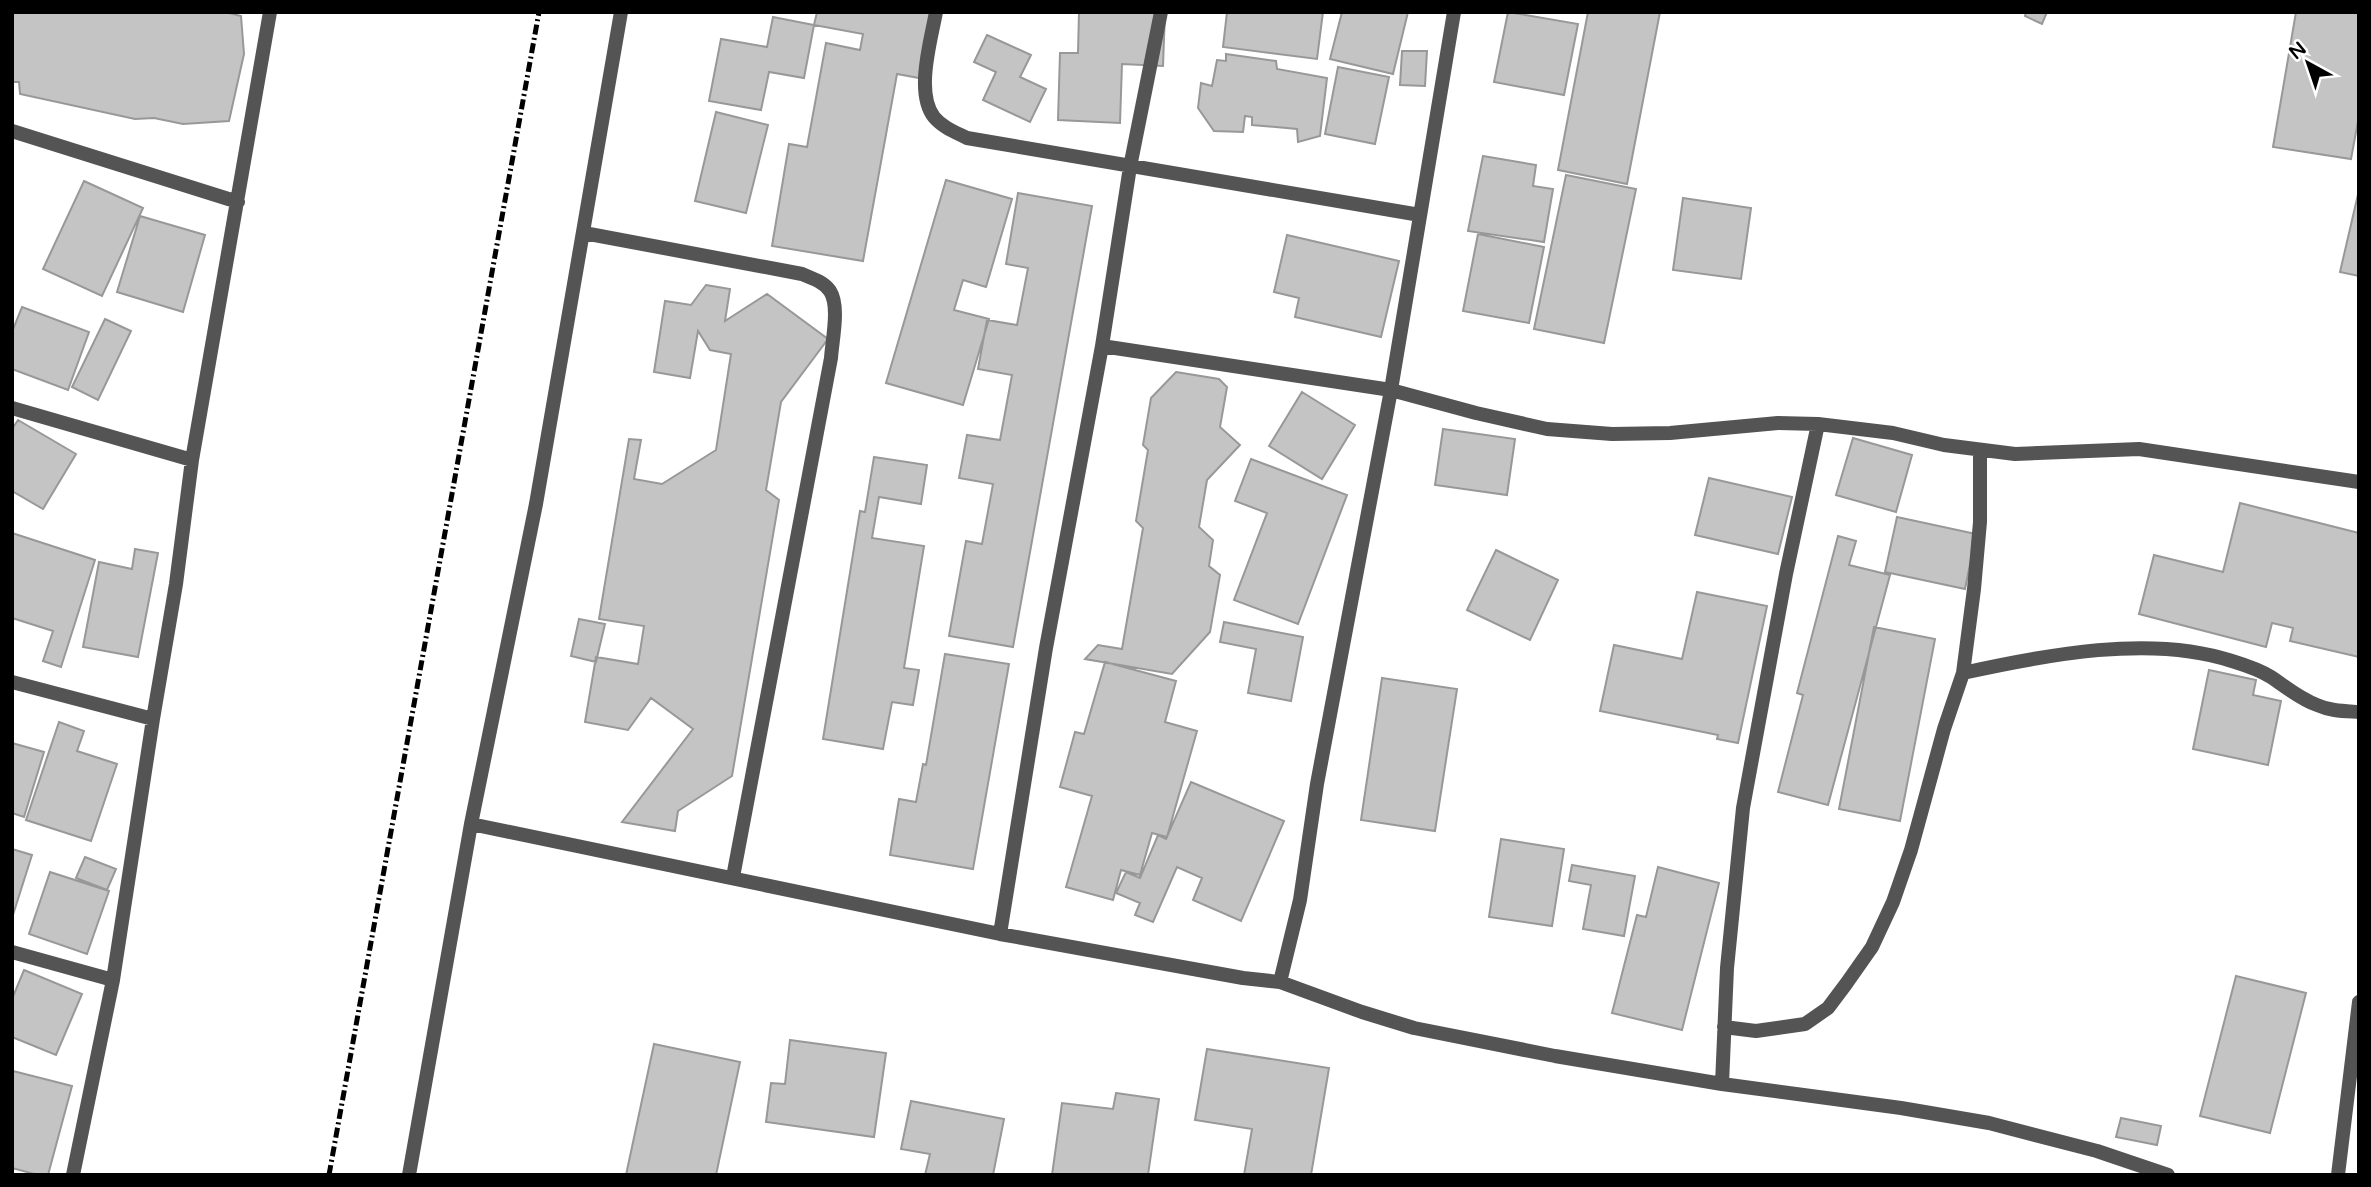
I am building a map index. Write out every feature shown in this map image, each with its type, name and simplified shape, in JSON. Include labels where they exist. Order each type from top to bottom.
[{"type":"street","points":[[73,1175],[113,980],[176,584],[192,460],[270,12]]},
{"type":"street","points":[[409,1175],[471,824],[536,504],[621,12]]},
{"type":"street","points":[[936,12],[928,55],[926,99],[933,116],[946,128],[967,138],[1420,215]]},
{"type":"street","points":[[1000,934],[1046,648],[1102,346],[1130,167],[1161,12]]},
{"type":"street","points":[[1280,982],[1300,900],[1317,784],[1391,390],[1454,12]]},
{"type":"street","points":[[12,131],[238,202]]},
{"type":"street","points":[[584,233],[802,274],[820,282],[830,291],[834,302],[831,358],[733,877]]},
{"type":"street","points":[[1102,346],[1391,390],[1547,429],[1599,433],[1670,433],[1778,423],[1818,424],[1893,433],[1944,445],[2027,454],[2139,449],[2359,482]]},
{"type":"street","points":[[12,408],[192,460]]},
{"type":"street","points":[[1721,1084],[1727,968],[1744,808],[1786,574],[1818,424]]},
{"type":"street","points":[[1724,1027],[1756,1031],[1805,1024],[1828,1007],[1872,947],[1893,902],[1963,673],[1980,522],[1980,450]]},
{"type":"street","points":[[1963,673],[2024,660],[2086,653],[2141,648],[2197,651],[2234,661],[2268,675],[2318,706],[2359,712]]},
{"type":"street","points":[[12,682],[153,719]]},
{"type":"street","points":[[471,824],[1000,934],[1244,978],[1280,982],[1415,1028],[1556,1056],[1721,1084],[1901,1108],[1989,1123],[2097,1151],[2168,1175]]},
{"type":"street","points":[[12,952],[113,980]]},
{"type":"street","points":[[2338,1175],[2359,1002]]},
{"type":"building","points":[[12,12],[225,12],[241,16],[244,54],[229,121],[183,124],[154,118],[135,119],[20,94],[19,82],[12,82]]},
{"type":"building","points":[[817,12],[931,12],[919,78],[897,74],[863,261],[772,246],[789,144],[807,147],[826,43],[860,50],[863,34],[814,25]]},
{"type":"building","points":[[1079,12],[1165,12],[1163,66],[1122,64],[1120,123],[1058,120],[1060,53],[1078,53]]},
{"type":"building","points":[[1227,12],[1323,12],[1317,59],[1223,47]]},
{"type":"building","points":[[1342,12],[1408,12],[1393,74],[1330,59]]},
{"type":"building","points":[[1508,12],[1578,24],[1564,95],[1494,82]]},
{"type":"building","points":[[1588,12],[1660,12],[1627,184],[1558,170]]},
{"type":"building","points":[[2026,12],[2047,12],[2042,24],[2025,16]]},
{"type":"building","points":[[2296,12],[2359,12],[2359,116],[2351,159],[2273,147]]},
{"type":"building","points":[[773,17],[814,25],[804,78],[769,72],[761,110],[709,101],[721,39],[767,47]]},
{"type":"building","points":[[987,35],[1031,55],[1020,77],[1046,89],[1030,122],[983,100],[996,72],[974,62]]},
{"type":"building","points":[[1402,51],[1427,51],[1425,86],[1400,85]]},
{"type":"building","points":[[1226,54],[1276,61],[1277,69],[1327,78],[1320,136],[1298,142],[1297,129],[1252,125],[1252,117],[1245,116],[1243,132],[1214,131],[1198,108],[1201,83],[1212,86],[1217,60],[1226,61]]},
{"type":"building","points":[[1338,67],[1389,77],[1375,144],[1325,134]]},
{"type":"building","points":[[716,112],[768,125],[746,213],[695,201]]},
{"type":"building","points":[[1483,156],[1536,165],[1533,186],[1553,189],[1544,242],[1468,231]]},
{"type":"building","points":[[1566,175],[1636,189],[1604,343],[1534,329]]},
{"type":"building","points":[[946,180],[1012,199],[986,287],[963,280],[954,310],[989,319],[963,405],[886,383]]},
{"type":"building","points":[[84,181],[143,208],[102,296],[43,269]]},
{"type":"building","points":[[2359,190],[2359,276],[2340,272]]},
{"type":"building","points":[[1018,193],[1092,206],[1013,647],[949,636],[966,541],[982,544],[993,484],[959,478],[967,435],[1000,440],[1012,375],[978,369],[987,320],[1017,325],[1028,268],[1006,264]]},
{"type":"building","points":[[1683,198],[1751,208],[1741,279],[1673,270]]},
{"type":"building","points":[[140,216],[205,235],[183,312],[117,292]]},
{"type":"building","points":[[1478,234],[1544,247],[1529,323],[1463,311]]},
{"type":"building","points":[[1287,235],[1399,261],[1381,337],[1295,317],[1299,298],[1274,292]]},
{"type":"building","points":[[706,285],[730,289],[725,321],[767,294],[828,339],[781,402],[766,490],[779,500],[732,776],[678,811],[675,831],[622,822],[693,729],[651,698],[628,730],[585,722],[596,657],[638,664],[644,626],[599,619],[629,439],[641,440],[634,479],[662,484],[716,450],[731,354],[710,350],[698,331],[690,378],[654,372],[665,301],[691,305]]},
{"type":"building","points":[[22,307],[89,332],[68,390],[12,369],[12,332]]},
{"type":"building","points":[[105,319],[131,331],[98,400],[72,387]]},
{"type":"building","points":[[1176,372],[1219,379],[1227,387],[1220,427],[1240,445],[1207,480],[1199,527],[1213,540],[1209,566],[1220,575],[1210,632],[1172,674],[1085,659],[1098,645],[1122,649],[1143,528],[1136,521],[1148,450],[1143,445],[1151,398]]},
{"type":"building","points":[[1302,392],[1355,425],[1322,479],[1269,446]]},
{"type":"building","points":[[18,420],[76,454],[43,509],[12,491],[12,429]]},
{"type":"building","points":[[1443,429],[1515,439],[1507,495],[1435,485]]},
{"type":"building","points":[[1853,438],[1912,455],[1896,512],[1836,495]]},
{"type":"building","points":[[874,457],[927,465],[921,504],[879,497],[872,538],[924,546],[904,668],[919,670],[913,705],[892,702],[883,749],[823,739],[860,511],[865,512]]},
{"type":"building","points":[[1251,459],[1347,495],[1298,624],[1234,600],[1267,513],[1235,501]]},
{"type":"building","points":[[1709,478],[1792,497],[1778,554],[1695,535]]},
{"type":"building","points":[[2240,503],[2359,533],[2359,657],[2290,641],[2293,628],[2272,623],[2266,647],[2139,614],[2154,555],[2223,572]]},
{"type":"building","points":[[1897,517],[1976,534],[1965,589],[1885,572]]},
{"type":"building","points":[[12,533],[95,560],[61,667],[43,661],[53,631],[12,618]]},
{"type":"building","points":[[1838,536],[1856,541],[1849,565],[1890,575],[1828,805],[1778,792],[1803,695],[1797,693]]},
{"type":"building","points":[[135,549],[158,553],[138,657],[83,647],[99,562],[132,569]]},
{"type":"building","points":[[1496,550],[1558,580],[1530,640],[1467,610]]},
{"type":"building","points":[[1697,592],[1767,606],[1738,743],[1717,739],[1718,735],[1600,711],[1614,645],[1682,659]]},
{"type":"building","points":[[579,619],[605,624],[596,662],[571,656]]},
{"type":"building","points":[[1224,622],[1303,637],[1291,701],[1248,693],[1256,649],[1220,642]]},
{"type":"building","points":[[1874,627],[1935,639],[1900,821],[1839,809]]},
{"type":"building","points":[[945,654],[1009,664],[973,869],[890,855],[899,799],[916,802],[923,764],[926,765]]},
{"type":"building","points":[[1105,662],[1176,681],[1165,722],[1197,731],[1167,837],[1152,833],[1140,875],[1121,870],[1113,900],[1066,887],[1092,796],[1060,787],[1075,732],[1084,734]]},
{"type":"building","points":[[2209,670],[2256,680],[2253,695],[2281,701],[2268,765],[2193,749]]},
{"type":"building","points":[[1382,678],[1457,689],[1435,831],[1361,820]]},
{"type":"building","points":[[59,722],[84,731],[77,751],[117,764],[91,841],[26,820]]},
{"type":"building","points":[[12,743],[44,752],[24,817],[12,813]]},
{"type":"building","points":[[1191,782],[1284,821],[1241,921],[1193,900],[1202,878],[1177,867],[1153,922],[1135,915],[1140,903],[1116,893],[1126,872],[1140,878],[1158,835],[1166,839]]},
{"type":"building","points":[[1501,839],[1564,849],[1552,926],[1489,917]]},
{"type":"building","points":[[12,849],[32,855],[12,918]]},
{"type":"building","points":[[85,857],[116,869],[107,890],[76,878]]},
{"type":"building","points":[[1572,865],[1635,876],[1624,936],[1583,929],[1591,885],[1569,881]]},
{"type":"building","points":[[1658,867],[1719,883],[1682,1030],[1612,1013],[1637,915],[1646,917]]},
{"type":"building","points":[[50,872],[109,891],[87,954],[29,934]]},
{"type":"building","points":[[24,970],[82,994],[56,1055],[12,1037],[12,999]]},
{"type":"building","points":[[2236,976],[2306,993],[2270,1133],[2200,1116]]},
{"type":"building","points":[[790,1040],[886,1053],[874,1137],[766,1122],[771,1083],[785,1084]]},
{"type":"building","points":[[654,1044],[740,1062],[716,1175],[626,1175]]},
{"type":"building","points":[[1207,1049],[1329,1068],[1311,1175],[1244,1175],[1252,1129],[1195,1120]]},
{"type":"building","points":[[13,1071],[72,1086],[48,1175],[12,1168]]},
{"type":"building","points":[[1116,1093],[1159,1099],[1148,1175],[1052,1175],[1062,1103],[1113,1109]]},
{"type":"building","points":[[911,1101],[1004,1119],[993,1175],[925,1175],[930,1154],[901,1149]]},
{"type":"building","points":[[2121,1118],[2161,1126],[2157,1145],[2116,1137]]},
{"type":"railway","points":[[329,1175],[539,12]]}]
